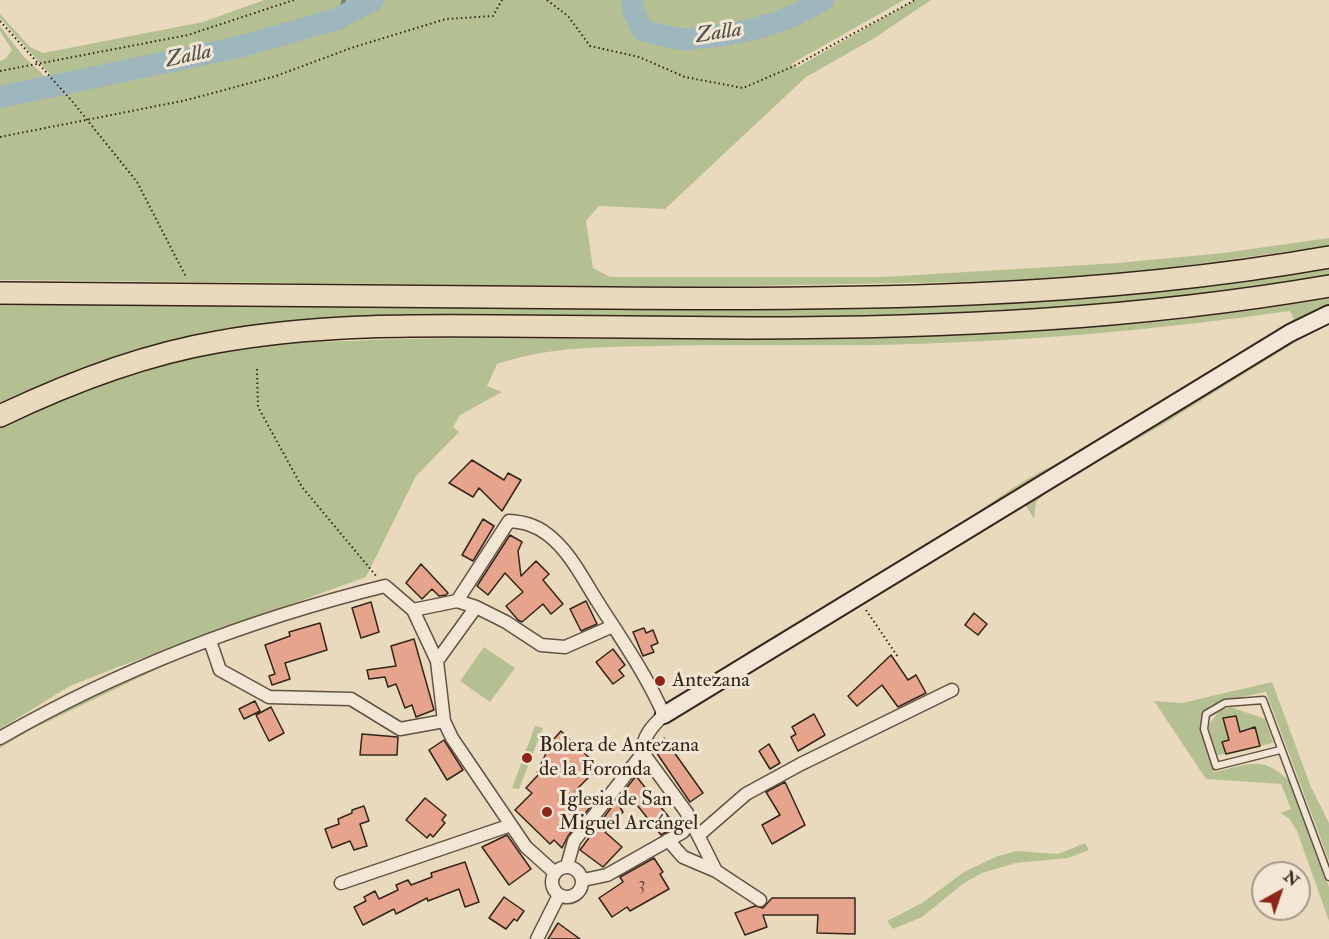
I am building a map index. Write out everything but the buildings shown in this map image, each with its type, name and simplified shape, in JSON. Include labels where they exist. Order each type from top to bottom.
[{"type":"highway","points":[[0,293],[759,299],[941,295],[1196,276],[1329,257]]},
{"type":"highway","points":[[0,416],[65,386],[167,352],[282,332],[417,325],[752,328],[919,325],[1093,315],[1329,286]]},
{"type":"street","points":[[567,866],[574,841],[642,753],[652,726],[664,715],[1290,333],[1329,314]]},
{"type":"street","points":[[457,601],[509,521],[525,522],[548,535],[570,558],[652,688],[664,715]]},
{"type":"street","points":[[0,738],[37,717],[174,652],[321,602],[385,586],[412,610],[436,662],[444,721],[452,738],[526,847],[554,872]]},
{"type":"street","points":[[412,610],[457,601],[476,607],[542,645],[565,647],[613,626]]},
{"type":"street","points":[[436,662],[476,607]]},
{"type":"street","points":[[210,641],[220,670],[269,697],[351,699],[400,729],[444,721]]},
{"type":"street","points":[[700,834],[746,794],[801,764],[952,690]]},
{"type":"street","points":[[642,753],[687,813],[689,823],[700,834],[716,871]]},
{"type":"street","points":[[583,880],[607,875],[683,832],[689,823]]},
{"type":"street","points":[[341,884],[511,825]]},
{"type":"street","points":[[668,840],[683,857],[716,871],[760,900]]},
{"type":"street","points":[[554,872],[567,866],[574,868],[583,880]]},
{"type":"street","points":[[554,872],[552,885],[559,895],[567,897],[576,895],[583,880]]},
{"type":"street","points":[[537,939],[559,895]]},
{"type":"lane","points":[[1280,750],[1216,766],[1204,729],[1206,714],[1225,703],[1263,700],[1329,877]]},
{"type":"path","points":[[0,71],[188,35],[294,0]]},
{"type":"path","points":[[0,137],[187,100],[276,76],[351,48],[446,19],[493,16],[502,0]]},
{"type":"path","points":[[547,0],[568,16],[590,46],[639,57],[685,78],[743,88],[794,66],[915,0]]},
{"type":"path","points":[[0,21],[72,101],[137,182],[195,294]]},
{"type":"path","points":[[257,369],[258,408],[302,487],[385,586]]},
{"type":"path","points":[[858,597],[898,657]]},
{"type":"green space","points":[[264,0],[904,0],[791,64],[796,68],[915,0],[931,0],[873,39],[806,77],[665,209],[599,206],[586,221],[593,268],[610,277],[882,277],[1118,263],[1223,253],[1329,238],[1329,246],[1160,269],[1015,281],[690,287],[0,280],[0,61],[5,59],[12,50],[0,31],[0,26],[23,56],[50,81],[54,79],[0,18],[0,14],[30,47],[43,53],[203,22]]},
{"type":"green space","points":[[1329,268],[1329,279],[1126,303],[911,316],[358,317],[269,323],[214,333],[0,408],[0,301],[1125,293],[1223,284]]},
{"type":"green space","points":[[1329,298],[1329,309],[749,656],[747,652],[944,534],[1027,479],[1056,464],[1279,329],[1294,319],[1290,311],[1136,330],[980,341],[877,345],[686,345],[577,349],[538,354],[497,364],[487,386],[502,392],[460,415],[453,427],[459,432],[416,476],[366,577],[70,686],[0,729],[0,427],[59,400],[122,377],[218,353],[288,343],[430,338],[752,339],[1000,333],[1165,321]]},
{"type":"green space","points":[[1326,323],[1162,425],[1049,490],[1036,502],[1034,519],[1024,502],[1308,329]]},
{"type":"green space","points":[[484,647],[515,668],[490,702],[460,681]]},
{"type":"green space","points":[[195,651],[32,729],[0,748],[0,742],[126,679]]},
{"type":"green space","points":[[1272,682],[1311,787],[1329,823],[1329,861],[1266,692],[1212,705],[1205,711],[1202,731],[1214,772],[1262,764],[1271,767],[1289,781],[1329,887],[1329,921],[1311,870],[1311,861],[1308,861],[1297,831],[1289,818],[1280,813],[1291,809],[1281,784],[1206,779],[1154,701],[1182,703]]},
{"type":"green space","points":[[1231,707],[1265,719],[1273,743],[1260,746],[1255,727],[1240,732],[1236,716],[1224,719],[1229,740],[1222,742],[1226,754],[1217,755],[1208,726],[1219,711]]},
{"type":"green space","name":"Bolera de Antezana de la Foronda","points":[[535,726],[543,728],[519,789],[512,788]]},
{"type":"green space","points":[[1085,843],[1089,850],[1068,858],[1016,863],[982,873],[964,883],[922,917],[893,929],[887,921],[922,903],[964,872],[998,856],[1017,851],[1058,854]]},
{"type":"waterway","points":[[337,19],[344,0]]},
{"type":"waterway","name":"Zalla","points":[[0,97],[239,47],[337,19],[373,0]]},
{"type":"waterway","name":"Zalla","points":[[632,0],[633,10],[642,30],[682,39],[758,28],[792,16],[823,0]]},
{"type":"place","name":"Antezana","points":[[660,681]]},
{"type":"place","name":"Bolera de Antezana de la Foronda","points":[[527,758]]},
{"type":"place","name":"Iglesia de San Miguel Arcángel","points":[[547,812]]}]
